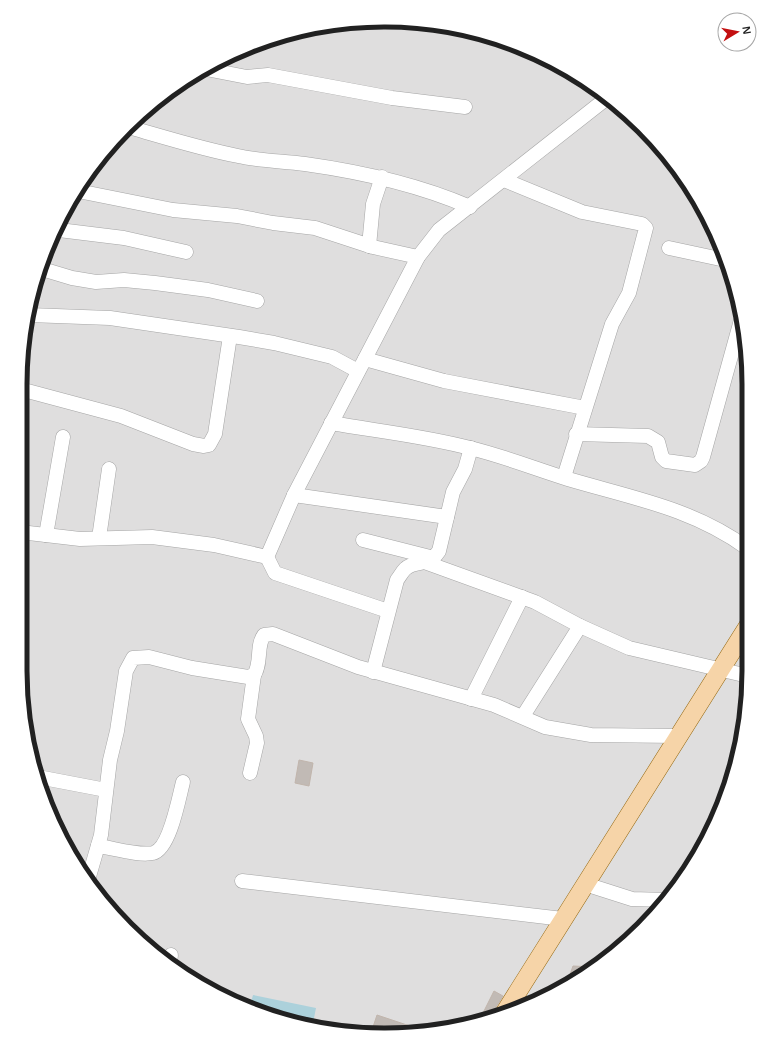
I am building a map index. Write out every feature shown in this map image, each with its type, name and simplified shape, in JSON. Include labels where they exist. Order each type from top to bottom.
[{"type":"main road","points":[[509,1005],[742,635]]},
{"type":"street","points":[[214,71],[246,77],[268,75],[392,98],[465,107]]},
{"type":"street","points":[[267,557],[294,495],[330,423],[418,257],[439,230],[603,102]]},
{"type":"street","points":[[135,129],[238,156],[267,161],[304,164],[382,177],[415,186],[470,207]]},
{"type":"street","points":[[370,246],[373,204],[382,177]]},
{"type":"street","points":[[504,180],[582,212],[642,224],[646,228],[629,293],[612,324],[576,434],[564,477]]},
{"type":"street","points":[[84,191],[173,210],[237,216],[273,223],[315,228],[370,246],[418,257]]},
{"type":"street","points":[[62,230],[124,238],[186,252]]},
{"type":"street","points":[[669,248],[719,259]]},
{"type":"street","points":[[46,270],[72,278],[96,282],[124,280],[155,283],[208,290],[257,301]]},
{"type":"street","points":[[34,315],[110,318],[274,343],[332,357],[358,371]]},
{"type":"street","points":[[576,434],[648,436],[658,442],[662,457],[666,461],[698,463],[703,457],[738,331]]},
{"type":"street","points":[[27,391],[121,416],[192,444],[204,446],[209,445],[215,434],[230,336]]},
{"type":"street","points":[[365,359],[451,383],[585,408]]},
{"type":"street","points":[[330,423],[420,437],[471,448],[688,514],[726,533],[742,544]]},
{"type":"street","points":[[46,535],[63,438]]},
{"type":"street","points":[[373,672],[394,587],[405,569],[409,566],[431,560],[439,551],[453,492],[465,469],[471,448]]},
{"type":"street","points":[[100,538],[110,469]]},
{"type":"street","points":[[294,495],[447,517]]},
{"type":"street","points":[[27,533],[65,538],[152,537],[214,545],[267,557],[275,572],[388,611]]},
{"type":"street","points":[[364,540],[431,560],[552,609],[580,626],[629,648],[742,675]]},
{"type":"street","points":[[471,699],[522,597]]},
{"type":"street","points":[[523,716],[580,626]]},
{"type":"street","points":[[250,773],[257,743],[256,736],[248,719],[254,675],[258,669],[261,639],[264,635],[273,634],[373,672],[471,699],[523,716],[545,727],[591,735],[678,736]]},
{"type":"street","points":[[90,873],[101,835],[106,790],[126,671],[133,658],[149,657],[192,668],[248,677],[254,675]]},
{"type":"street","points":[[44,778],[106,790]]},
{"type":"street","points":[[98,846],[143,853],[154,853],[161,849],[167,839],[183,782]]},
{"type":"street","points":[[242,881],[564,919]]},
{"type":"street","points":[[585,884],[632,899],[658,900]]},
{"type":"shaded area","points":[[384,27],[408,28],[431,30],[477,39],[521,54],[543,64],[583,87],[602,101],[637,132],[653,149],[682,186],[705,226],[715,248],[730,292],[739,338],[742,384],[741,694],[739,717],[730,763],[715,807],[705,829],[682,869],[668,888],[637,923],[620,939],[583,968],[543,991],[521,1001],[477,1016],[431,1025],[384,1028],[338,1025],[292,1016],[248,1001],[206,980],[167,954],[132,923],[116,906],[87,869],[64,829],[46,785],[34,740],[28,694],[27,384],[30,338],[34,315],[39,292],[54,248],[75,206],[101,167],[132,132],[149,116],[186,87],[206,75],[248,54],[270,46],[292,39],[338,30]]},
{"type":"water","points":[[253,995],[316,1008],[313,1021],[292,1016],[251,1002]]},
{"type":"building","points":[[299,760],[313,763],[309,786],[295,783]]},
{"type":"building","points":[[573,966],[585,967],[583,968],[569,976]]},
{"type":"building","points":[[494,991],[503,996],[496,1010],[483,1013]]},
{"type":"building","points":[[377,1015],[412,1027],[384,1028],[373,1028]]}]
